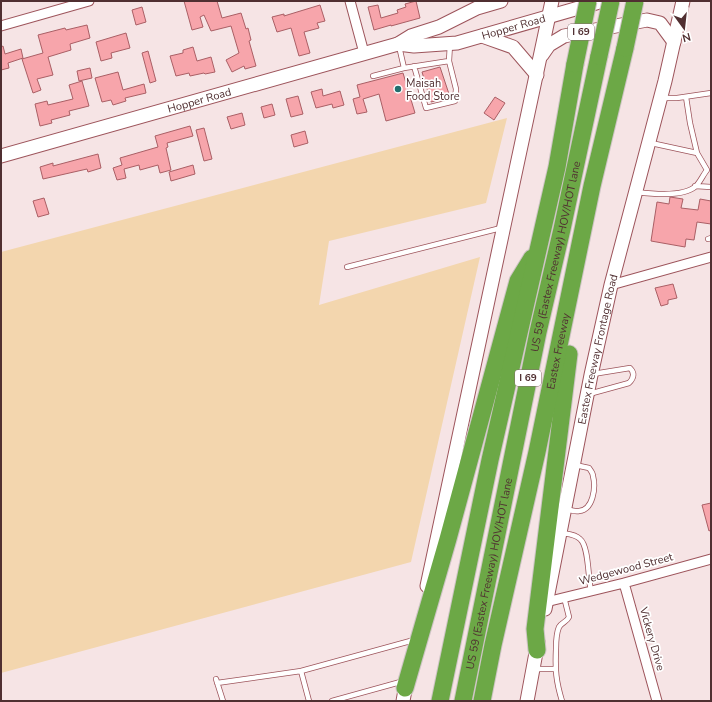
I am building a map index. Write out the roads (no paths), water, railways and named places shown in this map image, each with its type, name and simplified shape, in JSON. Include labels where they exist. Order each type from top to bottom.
[{"type":"highway","name":"I 69","points":[[440,701],[490,460],[557,167],[575,64],[588,1]]},
{"type":"highway","name":"US 59 (Eastex Freeway) HOV/HOT lane","points":[[463,701],[538,332],[562,229],[611,1]]},
{"type":"highway","name":"Eastex Freeway","points":[[482,701],[493,645],[539,444],[592,186],[635,1]]},
{"type":"highway","points":[[537,650],[535,629],[547,539],[561,407],[592,186]]},
{"type":"highway","points":[[405,690],[448,539],[518,281],[540,244]]},
{"type":"main road","name":"Hopper Road","points":[[1,156],[398,44],[412,36],[439,27],[477,8],[501,1]]},
{"type":"main road","points":[[405,690],[552,1]]},
{"type":"main road","name":"Hopper Road","points":[[398,44],[414,46],[450,44],[603,1]]},
{"type":"main road","name":"Eastex Freeway Frontage Road","points":[[527,701],[591,375],[611,285],[661,98],[682,1]]},
{"type":"main road","points":[[541,57],[549,45],[564,36],[647,20],[660,23],[674,42]]},
{"type":"main road","points":[[482,36],[513,47],[537,75]]},
{"type":"street","points":[[1,26],[89,1]]},
{"type":"street","points":[[350,1],[364,53]]},
{"type":"street","points":[[611,285],[711,257]]},
{"type":"street","name":"Wedgewood Street","points":[[546,602],[624,583],[711,559]]},
{"type":"street","name":"Vickery Drive","points":[[624,583],[657,701]]},
{"type":"lane","points":[[398,44],[404,68]]},
{"type":"lane","points":[[414,66],[426,108],[455,101],[456,89],[449,61],[450,44]]},
{"type":"lane","points":[[373,76],[414,66],[449,61]]},
{"type":"lane","points":[[661,98],[686,97],[711,93]]},
{"type":"lane","points":[[636,192],[655,195],[688,191],[695,186],[709,170],[697,153],[686,97]]},
{"type":"lane","points":[[648,143],[697,153]]},
{"type":"lane","points":[[695,186],[711,187]]},
{"type":"lane","points":[[347,267],[503,228]]},
{"type":"lane","points":[[588,394],[629,383],[634,376],[630,368],[591,375]]},
{"type":"lane","points":[[565,509],[578,512],[586,508],[591,501],[595,487],[593,475],[589,468],[574,464]]},
{"type":"lane","points":[[560,532],[574,535],[581,540],[585,550],[591,591]]},
{"type":"lane","points":[[562,701],[556,682],[555,669],[558,631],[560,625],[570,616],[564,597]]},
{"type":"lane","points":[[223,701],[217,681],[302,671],[416,639]]},
{"type":"lane","points":[[533,669],[555,669]]},
{"type":"lane","points":[[302,671],[309,701]]},
{"type":"lane","points":[[332,701],[405,690]]},
{"type":"place","name":"Maisah Food Store","points":[[398,89]]}]
